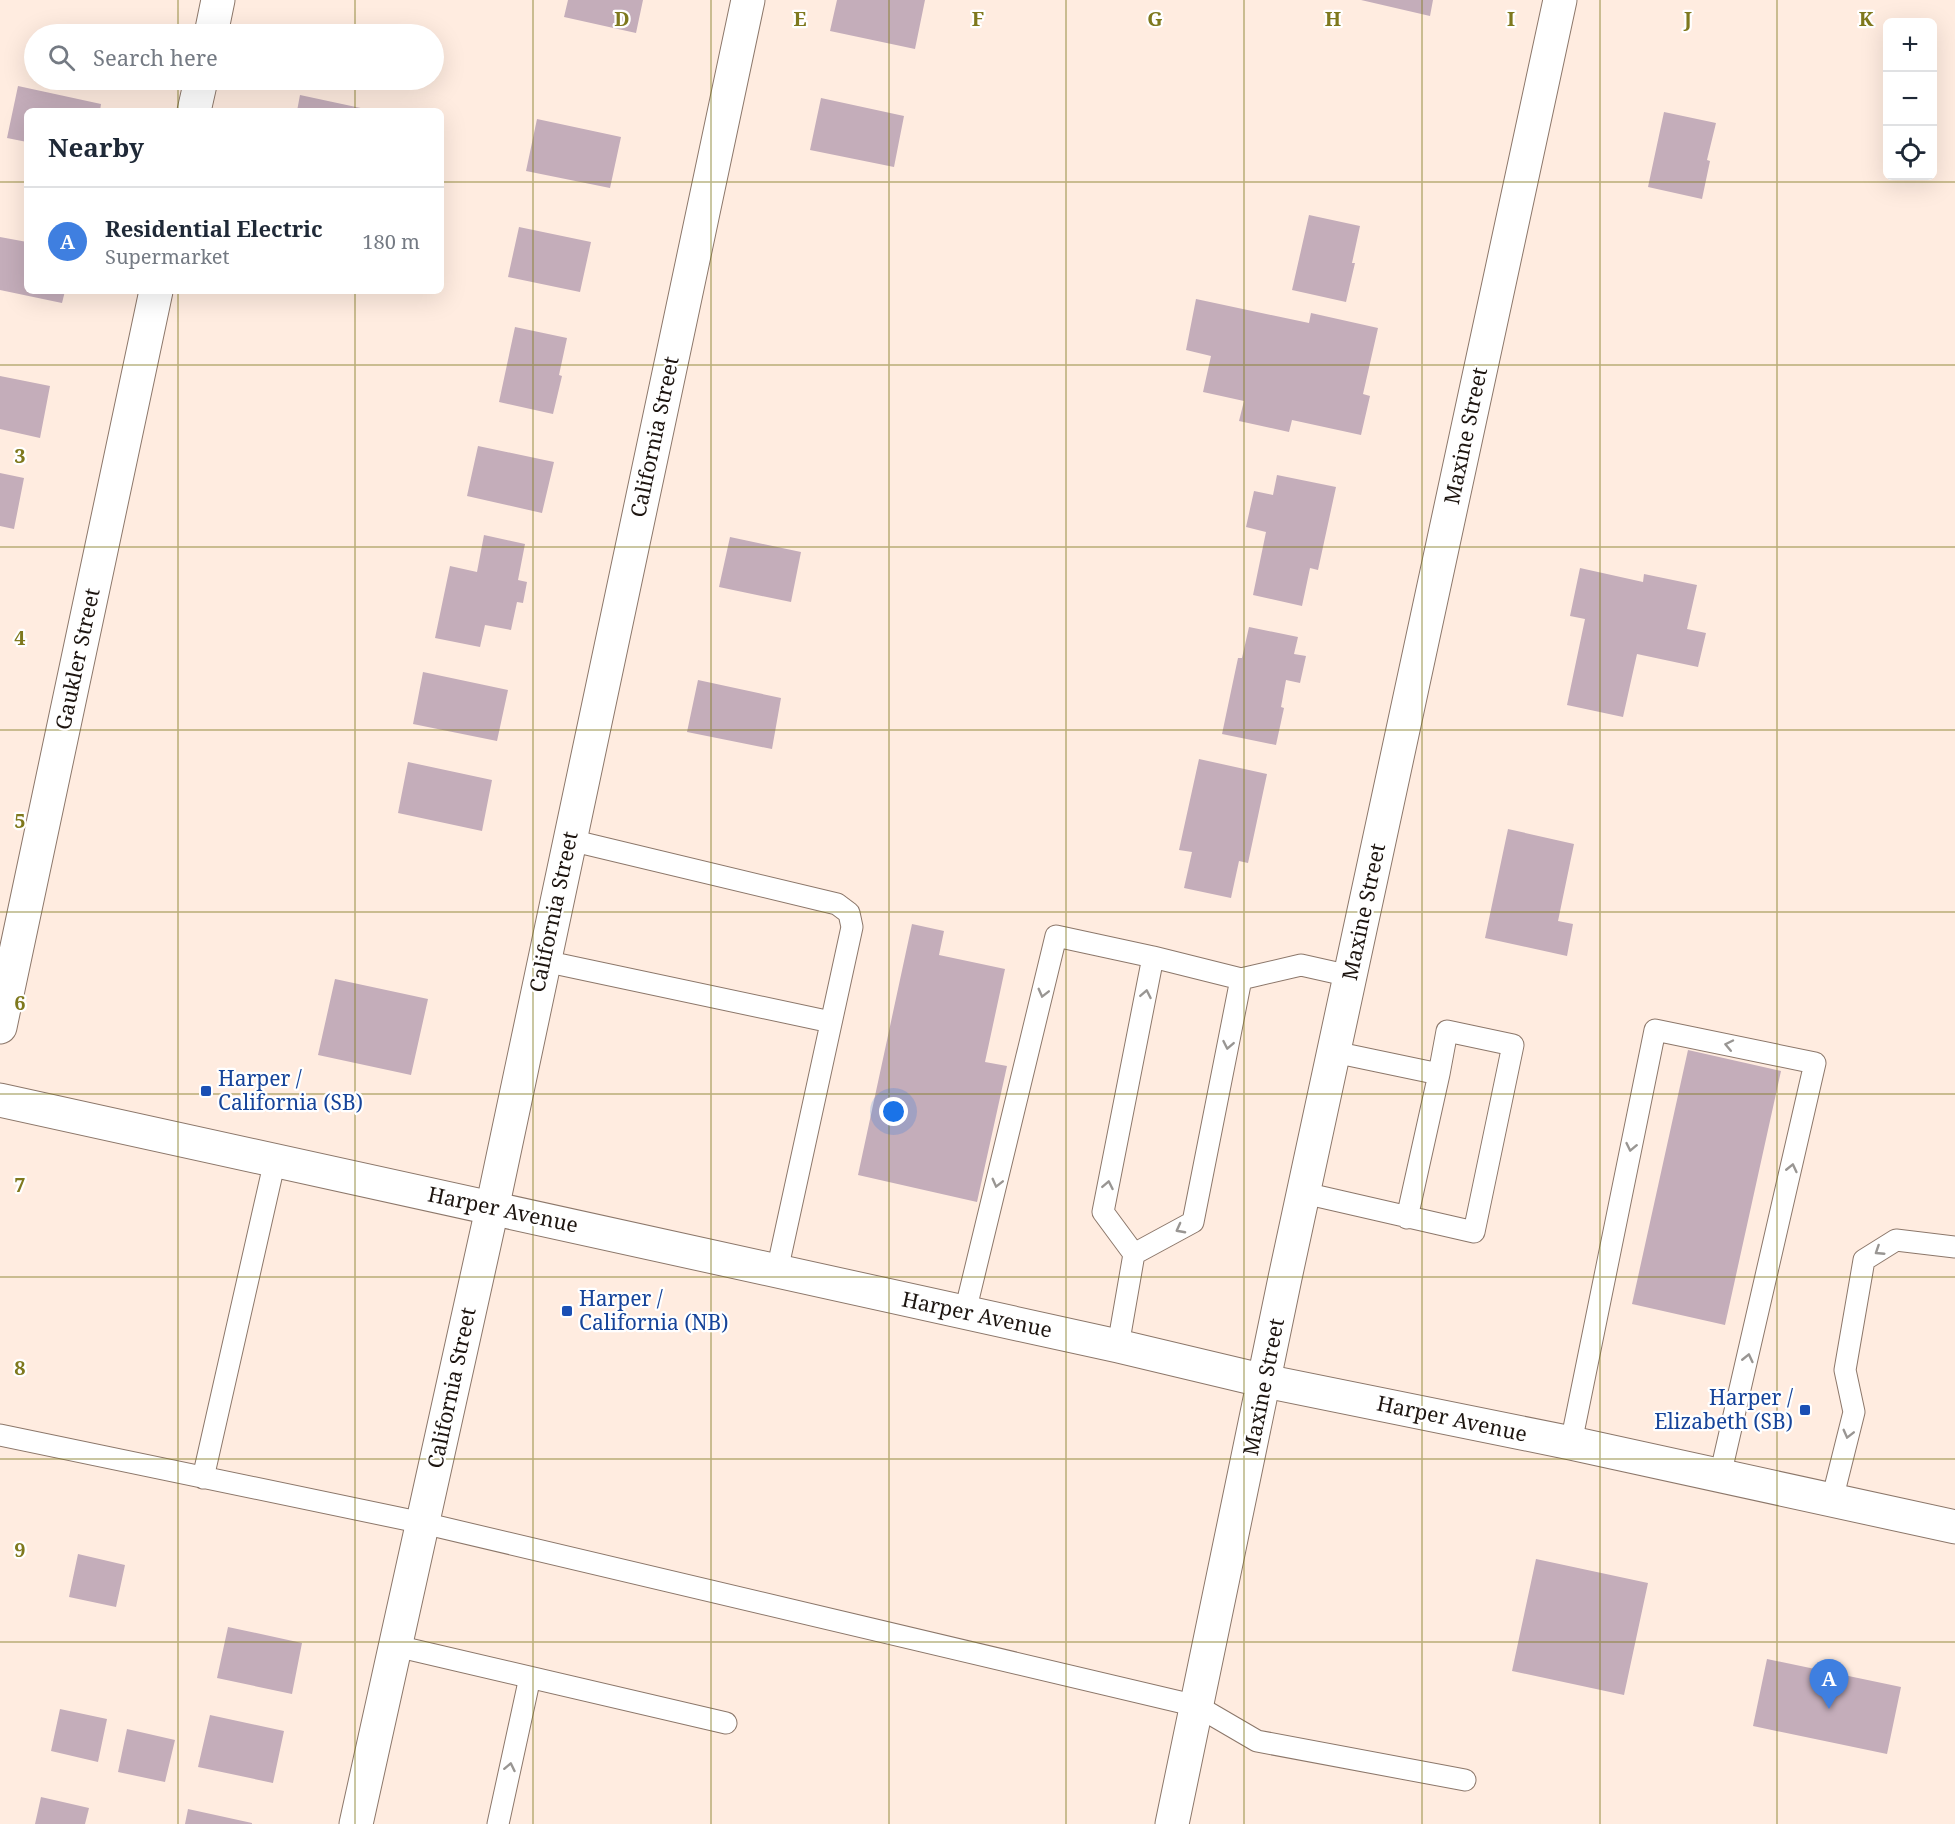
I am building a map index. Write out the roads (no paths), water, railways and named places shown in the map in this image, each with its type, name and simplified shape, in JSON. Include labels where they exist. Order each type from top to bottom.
[{"type":"street","points":[[213,24],[218,0]]},
{"type":"street","name":"California Street","points":[[356,1824],[492,1209],[748,0]]},
{"type":"street","name":"Maxine Street","points":[[1172,1824],[1350,975],[1560,0]]},
{"type":"street","points":[[195,108],[199,90]]},
{"type":"street","name":"Gaukler Street","points":[[0,1027],[155,294]]},
{"type":"street","name":"Harper Avenue","points":[[0,1100],[965,1312],[1265,1381],[1571,1443],[1955,1527]]},
{"type":"lane","points":[[570,840],[837,904],[849,913],[852,927],[777,1271]]},
{"type":"lane","points":[[965,1312],[1056,936],[1241,979],[1301,965],[1350,975]]},
{"type":"lane","points":[[1118,1346],[1134,1254],[1103,1212],[1153,957]]},
{"type":"lane","points":[[544,961],[831,1022]]},
{"type":"lane","points":[[1134,1254],[1193,1222],[1241,979]]},
{"type":"lane","points":[[1571,1443],[1655,1030],[1815,1063],[1720,1476]]},
{"type":"lane","points":[[1304,1193],[1407,1218],[1474,1232],[1514,1045],[1447,1031],[1407,1218]]},
{"type":"lane","points":[[1334,1052],[1439,1074]]},
{"type":"lane","points":[[203,1478],[275,1160]]},
{"type":"lane","points":[[1832,1500],[1854,1412],[1845,1370],[1864,1260],[1896,1240],[1955,1247]]},
{"type":"lane","points":[[0,1436],[423,1523],[1197,1706],[1257,1741],[1465,1780]]},
{"type":"lane","points":[[396,1646],[726,1723]]},
{"type":"lane","points":[[498,1824],[530,1677]]},
{"type":"place","name":"Harper / California (SB)","points":[[206,1091]]},
{"type":"place","name":"Harper / California (NB)","points":[[567,1311]]},
{"type":"place","name":"Harper / Elizabeth (SB)","points":[[1805,1410]]},
{"type":"place","name":"Residential Electric","points":[[1829,1709]]}]
